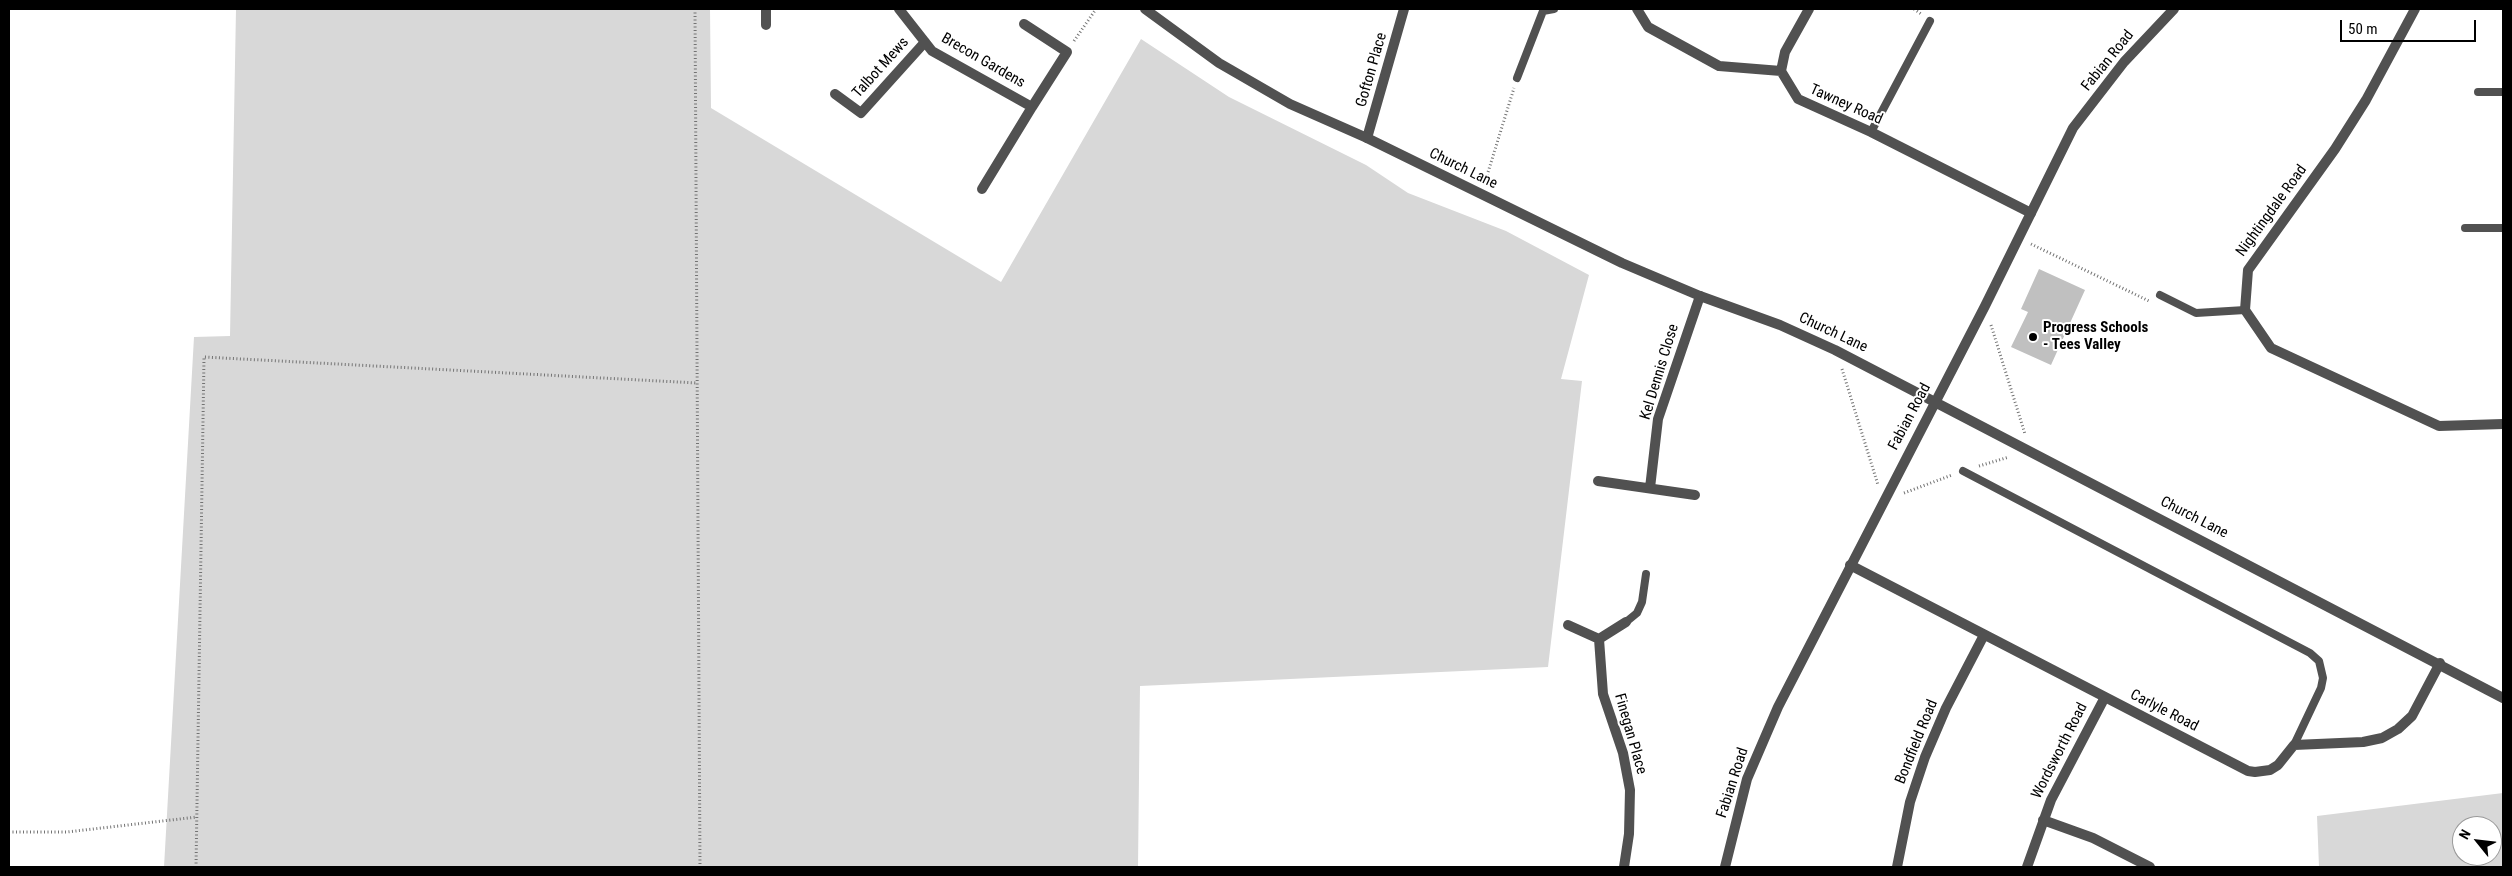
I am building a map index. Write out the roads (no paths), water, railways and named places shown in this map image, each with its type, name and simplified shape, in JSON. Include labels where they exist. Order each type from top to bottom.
[{"type":"street","points":[[766,9],[766,25]]},
{"type":"street","name":"Brecon Gardens","points":[[899,9],[932,51],[1032,106],[982,189]]},
{"type":"street","name":"Church Lane","points":[[1145,9],[1219,63],[1290,104],[1367,138],[1622,263],[1700,296],[1780,325],[1836,350],[2440,663],[2503,698]]},
{"type":"street","name":"Gofton Place","points":[[1367,138],[1404,9]]},
{"type":"street","points":[[1637,9],[1648,27],[1719,66],[1780,71],[1785,52],[1809,9]]},
{"type":"street","name":"Fabian Road","points":[[1725,867],[1747,780],[1778,707],[2074,128],[2124,62],[2174,9]]},
{"type":"street","name":"Nightingdale Road","points":[[2244,310],[2248,270],[2335,149],[2366,100],[2416,9]]},
{"type":"street","points":[[1024,24],[1067,52],[1032,106]]},
{"type":"street","name":"Talbot Mews","points":[[835,94],[861,113],[925,42]]},
{"type":"street","name":"Tawney Road","points":[[1780,71],[1798,99],[1871,132],[2031,213]]},
{"type":"street","name":"Kel Dennis Close","points":[[1650,488],[1658,419],[1700,296]]},
{"type":"street","points":[[2244,310],[2271,348],[2439,426],[2503,424]]},
{"type":"street","points":[[1598,481],[1695,495]]},
{"type":"street","name":"Carlyle Road","points":[[1850,565],[2248,771],[2262,772],[2278,765],[2294,744]]},
{"type":"street","points":[[1568,624],[1599,639],[1626,622]]},
{"type":"street","name":"Bondfield Road","points":[[1897,867],[1910,802],[1924,757],[1946,708],[1984,635]]},
{"type":"street","name":"Finegan Place","points":[[1599,639],[1603,694],[1623,753],[1630,790],[1629,834],[1624,867]]},
{"type":"street","points":[[2294,744],[2363,742],[2382,738],[2398,729],[2416,709],[2440,663]]},
{"type":"street","name":"Wordsworth Road","points":[[2027,867],[2043,820],[2060,781],[2104,697]]},
{"type":"street","name":"Wordsworth Road","points":[[2043,820],[2093,838],[2150,867]]},
{"type":"lane","points":[[1517,78],[1543,10],[1554,9]]},
{"type":"lane","points":[[1871,132],[1930,21]]},
{"type":"lane","points":[[2478,92],[2503,92]]},
{"type":"lane","points":[[2465,228],[2503,228]]},
{"type":"lane","points":[[2160,295],[2196,313],[2244,310]]},
{"type":"lane","points":[[1964,471],[2310,653],[2319,660],[2323,669],[2321,688],[2294,744]]},
{"type":"lane","points":[[1626,622],[1637,613],[1642,602],[1646,574]]},
{"type":"place","name":"Progress Schools - Tees Valley","points":[[2033,337]]}]
